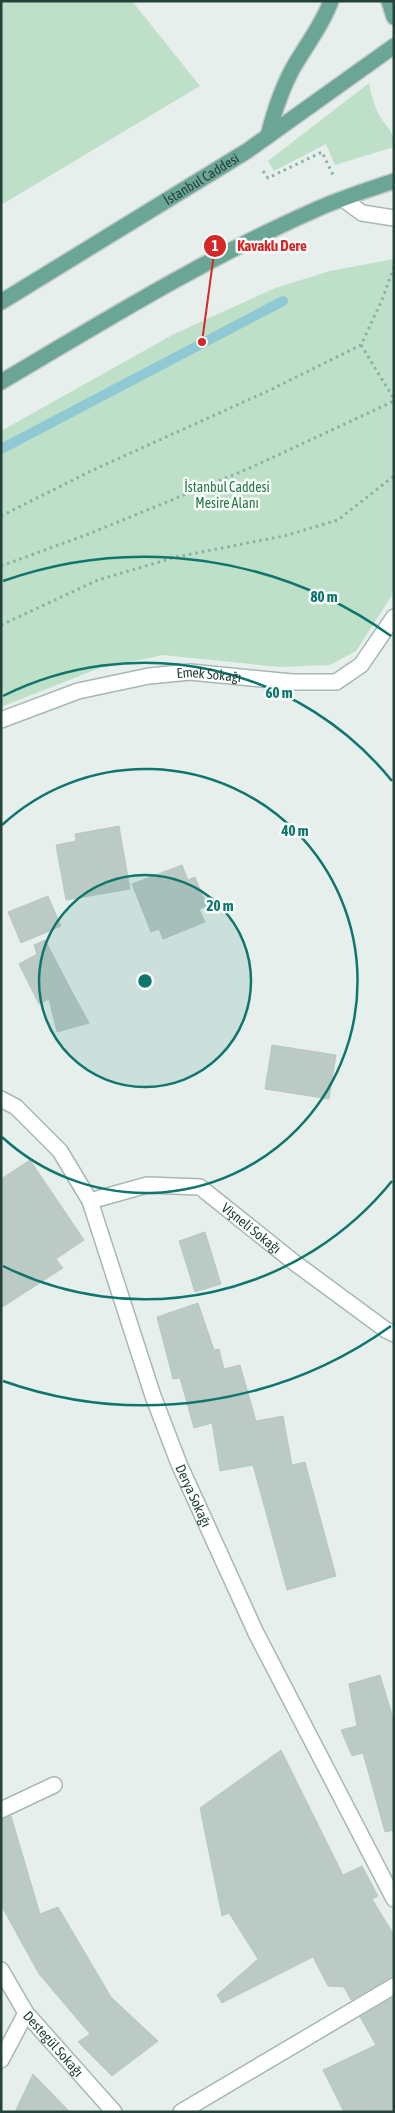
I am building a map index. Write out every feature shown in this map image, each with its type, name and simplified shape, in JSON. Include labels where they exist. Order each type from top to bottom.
[{"type":"main road","points":[[268,136],[276,103],[293,68],[325,18],[331,1]]},
{"type":"main road","points":[[389,1],[394,17]]},
{"type":"main road","name":"İstanbul Caddesi","points":[[1,302],[247,151],[394,46]]},
{"type":"main road","points":[[1,382],[152,292],[242,245],[316,209],[394,181]]},
{"type":"street","points":[[344,199],[362,214],[394,218]]},
{"type":"street","name":"Emek Sokağı","points":[[1,720],[78,690],[150,676],[190,672],[292,682],[336,682],[361,665],[394,617]]},
{"type":"street","name":"Derya Sokağı","points":[[1,1099],[16,1107],[60,1151],[90,1201],[153,1396],[179,1464],[256,1634],[394,1899]]},
{"type":"street","name":"Vişneli Sokağı","points":[[90,1201],[147,1185],[200,1187],[295,1263],[394,1334]]},
{"type":"street","points":[[1,1810],[54,1785]]},
{"type":"street","name":"Destegül Sokağı","points":[[1,1970],[26,2013],[114,2112]]},
{"type":"street","points":[[181,2112],[394,1986]]},
{"type":"street","points":[[1,2060],[26,2013]]},
{"type":"path","points":[[247,151],[268,178],[322,152],[344,199]]},
{"type":"path","points":[[1,516],[93,470],[270,390],[361,345],[382,300],[394,267]]},
{"type":"path","points":[[1,566],[86,535],[250,468],[394,400],[361,345]]},
{"type":"path","points":[[1,624],[98,580],[176,556],[284,536],[338,520],[394,476]]},
{"type":"green space","points":[[1,1],[132,1],[200,86],[1,205]]},
{"type":"green space","points":[[369,83],[376,108],[392,135],[394,147],[335,165],[326,144],[274,171],[268,161]]},
{"type":"green space","name":"İstanbul Caddesi Mesire Alanı","points":[[394,259],[394,592],[356,651],[330,665],[279,667],[163,655],[97,669],[1,707],[1,431],[174,334],[275,288],[330,271]]},
{"type":"building","points":[[119,826],[130,889],[66,900],[56,845],[76,841],[75,834]]},
{"type":"building","points":[[182,865],[188,880],[195,877],[207,906],[199,909],[205,922],[163,939],[159,929],[151,932],[132,884]]},
{"type":"building","points":[[48,896],[61,926],[21,943],[8,912]]},
{"type":"building","points":[[45,940],[89,1023],[57,1032],[49,999],[39,1004],[19,964],[37,954],[34,945]]},
{"type":"building","points":[[272,1045],[336,1055],[329,1099],[265,1089]]},
{"type":"building","points":[[30,1160],[84,1240],[56,1259],[63,1268],[1,1308],[1,1179]]},
{"type":"building","points":[[205,1232],[221,1284],[195,1292],[179,1241]]},
{"type":"building","points":[[198,1303],[214,1350],[219,1349],[224,1369],[240,1365],[256,1421],[283,1416],[292,1465],[305,1462],[336,1576],[287,1590],[253,1465],[220,1471],[212,1423],[194,1428],[180,1378],[173,1379],[157,1317]]},
{"type":"building","points":[[380,1675],[394,1721],[394,1830],[385,1832],[363,1753],[352,1756],[341,1730],[357,1726],[349,1684]]},
{"type":"building","points":[[281,1750],[343,1875],[362,1866],[378,1896],[372,1899],[394,1935],[394,1977],[351,2000],[344,1987],[328,1986],[313,1957],[222,2003],[217,1995],[258,1959],[229,1913],[222,1916],[200,1808]]},
{"type":"building","points":[[11,1816],[40,1914],[58,1907],[111,1997],[158,2041],[112,2076],[78,2042],[90,2034],[39,1974],[1,1905],[1,1819]]},
{"type":"building","points":[[394,1997],[394,2112],[344,2112],[323,2070],[376,2045],[360,2017]]},
{"type":"building","points":[[33,2074],[70,2112],[15,2112]]},
{"type":"waterway","points":[[1,449],[283,301]]},
{"type":"place","name":"Kavaklı Dere","points":[[202,342]]}]
